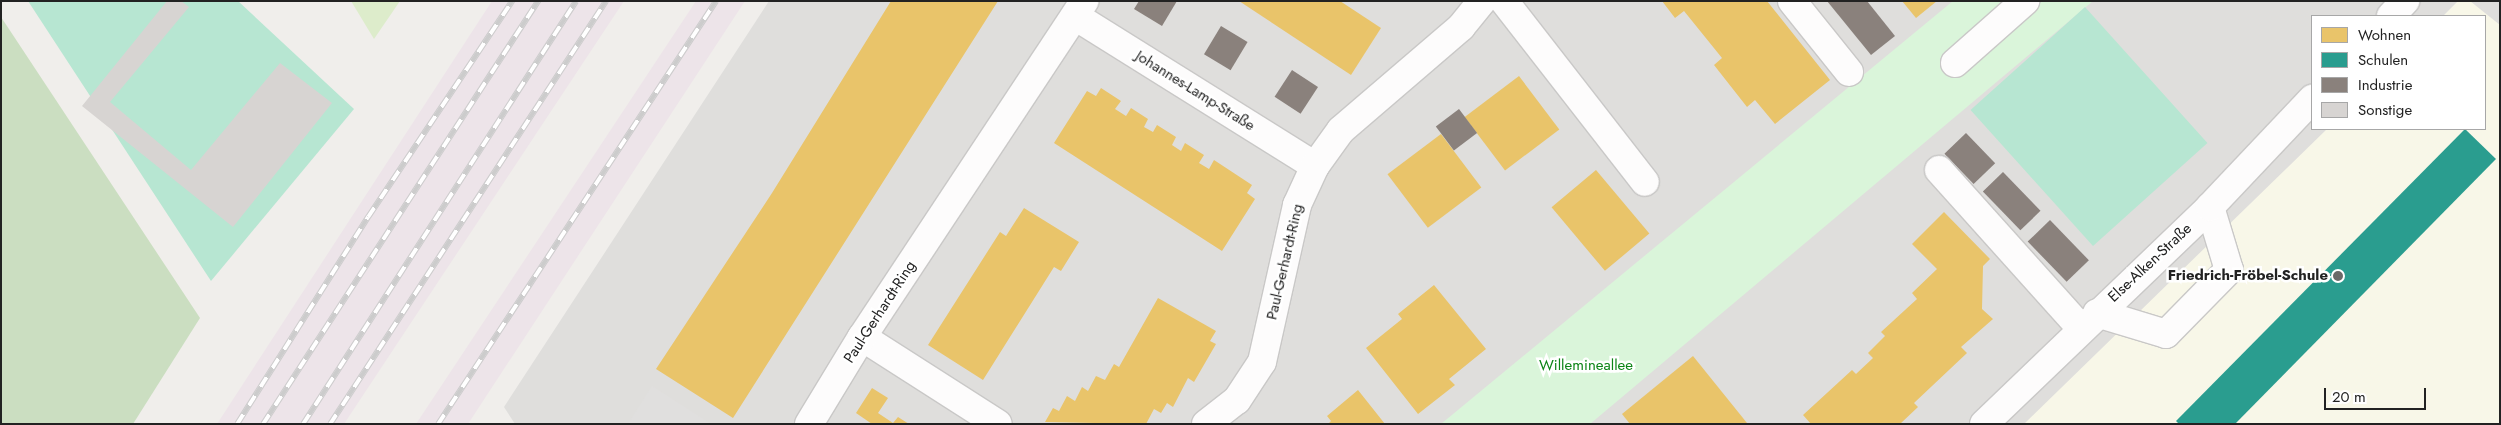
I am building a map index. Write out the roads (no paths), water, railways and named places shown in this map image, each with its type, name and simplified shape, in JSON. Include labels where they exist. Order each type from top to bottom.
[{"type":"street","name":"Paul-Gerhardt-Ring","points":[[1206,424],[1237,400],[1262,362],[1297,205],[1315,166],[1341,130],[1461,27],[1482,1]]},
{"type":"street","points":[[1504,1],[1645,182]]},
{"type":"street","points":[[1792,1],[1849,72]]},
{"type":"street","points":[[1955,63],[2025,1]]},
{"type":"street","points":[[2392,15],[2405,1]]},
{"type":"street","name":"Paul-Gerhardt-Ring","points":[[809,424],[862,337],[1080,9]]},
{"type":"street","name":"Johannes-Lamp-Straße","points":[[1080,9],[1315,166]]},
{"type":"street","name":"Else-Alken-Straße","points":[[1984,424],[2089,320],[2210,207],[2311,101]]},
{"type":"street","points":[[1939,170],[2089,320],[2166,334],[2228,270],[2210,207]]},
{"type":"street","points":[[862,337],[998,424]]},
{"type":"railway","points":[[237,424],[368,217],[512,1]]},
{"type":"railway","points":[[263,424],[538,1]]},
{"type":"railway","points":[[303,424],[576,1]]},
{"type":"railway","points":[[330,424],[606,1]]},
{"type":"railway","points":[[438,424],[716,1]]},
{"type":"place","name":"Friedrich-Fröbel-Schule","points":[[2338,276]]},
{"type":"park label","name":"Willemineallee","points":[[1586,366]]}]
